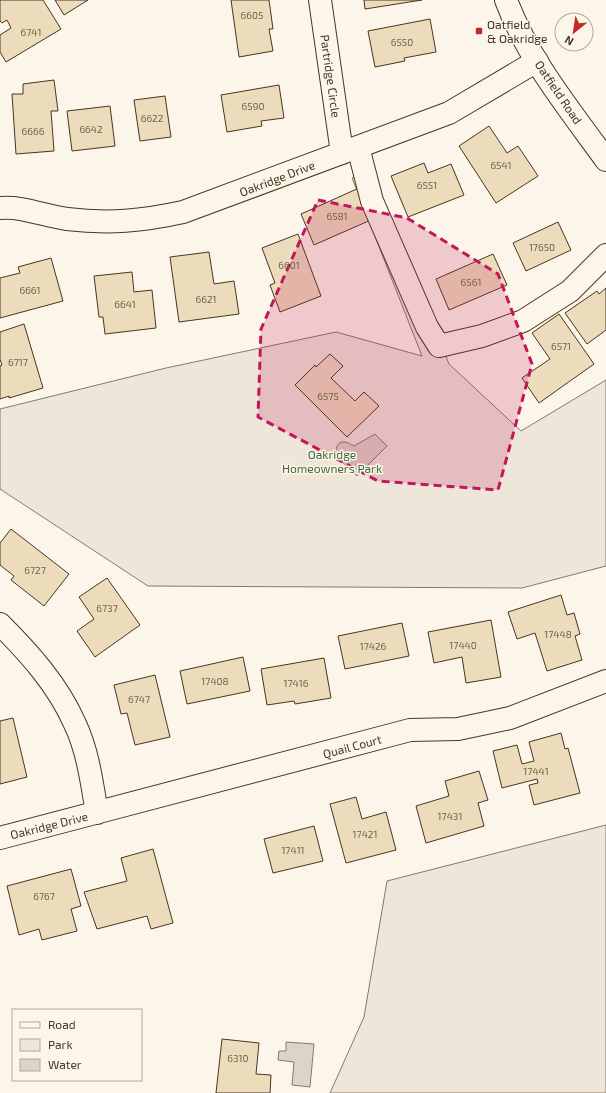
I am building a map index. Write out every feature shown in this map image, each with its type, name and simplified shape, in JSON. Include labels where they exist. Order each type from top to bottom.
[{"type":"street","name":"Partridge Circle","points":[[320,0],[350,150],[427,327],[439,346],[482,336],[523,321],[570,291],[606,255]]},
{"type":"street","name":"Oatfield Road","points":[[506,0],[518,28],[537,61],[606,160]]},
{"type":"street","name":"Oakridge Drive","points":[[0,208],[13,207],[65,218],[100,222],[154,218],[190,210],[449,113],[537,61]]},
{"type":"street","name":"Oakridge Drive","points":[[0,624],[42,670],[64,701],[76,725],[90,770],[97,813],[0,838]]},
{"type":"street","name":"Quail Court","points":[[97,813],[410,730],[458,729],[510,718],[606,681]]},
{"type":"highlighted area","points":[[318,200],[407,218],[498,274],[532,364],[498,490],[378,481],[258,417],[261,329]]},
{"type":"green space","name":"Oakridge Homeowners Park","points":[[372,170],[449,364],[521,431],[606,380],[606,566],[522,588],[148,586],[0,489],[0,409],[166,368],[336,332],[422,356],[352,178]]},
{"type":"green space","points":[[606,825],[606,1093],[330,1093],[364,1017],[387,881]]},
{"type":"water","points":[[375,434],[387,446],[357,476],[337,457],[337,446],[342,442],[347,442],[354,446]]},
{"type":"water","points":[[286,1042],[314,1044],[310,1087],[292,1085],[294,1062],[278,1060],[279,1051],[286,1051]]},
{"type":"building","points":[[0,0],[43,0],[61,29],[6,62],[0,52],[0,35],[11,28],[7,20],[2,23],[0,21]]},
{"type":"building","points":[[55,0],[88,0],[64,15]]},
{"type":"building","points":[[231,0],[269,0],[273,29],[269,29],[273,51],[239,57]]},
{"type":"building","points":[[364,0],[422,0],[365,9]]},
{"type":"building","points":[[430,19],[436,52],[404,58],[405,61],[375,67],[368,31]]},
{"type":"building","points":[[54,80],[58,111],[51,111],[54,151],[16,154],[12,94],[23,94],[23,84]]},
{"type":"building","points":[[279,85],[284,118],[261,121],[262,126],[227,132],[221,95]]},
{"type":"building","points":[[165,96],[171,137],[140,141],[134,100]]},
{"type":"building","points":[[110,106],[115,146],[72,151],[67,111]]},
{"type":"building","points":[[489,126],[507,153],[518,146],[538,176],[496,203],[459,146]]},
{"type":"building","points":[[424,163],[428,173],[451,164],[464,195],[408,217],[391,176]]},
{"type":"building","points":[[359,188],[373,219],[314,245],[301,214]]},
{"type":"building","points":[[558,222],[571,250],[526,271],[513,243]]},
{"type":"building","points":[[298,234],[321,296],[280,312],[270,285],[275,283],[262,248]]},
{"type":"building","points":[[209,252],[214,284],[234,281],[239,314],[179,322],[170,257]]},
{"type":"building","points":[[493,254],[507,285],[449,310],[436,279]]},
{"type":"building","points":[[51,258],[63,301],[0,318],[0,278],[20,273],[18,267]]},
{"type":"building","points":[[132,272],[134,292],[152,290],[156,328],[105,334],[103,317],[99,317],[94,276]]},
{"type":"building","points":[[606,288],[606,330],[587,344],[565,313],[597,291],[599,294]]},
{"type":"building","points":[[559,314],[594,364],[539,403],[522,378],[550,359],[532,333]]},
{"type":"building","points":[[24,324],[43,388],[9,398],[9,396],[0,399],[0,366],[2,365],[0,359],[0,332]]},
{"type":"building","points":[[330,354],[343,366],[331,378],[355,401],[364,392],[379,406],[347,437],[295,385],[315,365],[316,367]]},
{"type":"building","points":[[11,529],[69,574],[44,606],[11,580],[14,576],[0,565],[0,543]]},
{"type":"building","points":[[107,578],[140,625],[95,657],[77,631],[94,619],[79,597]]},
{"type":"building","points":[[561,595],[567,615],[574,613],[580,634],[575,636],[582,660],[547,671],[535,633],[517,639],[508,612]]},
{"type":"building","points":[[491,620],[501,677],[466,683],[462,657],[434,663],[428,632]]},
{"type":"building","points":[[402,623],[409,656],[345,669],[338,636]]},
{"type":"building","points":[[243,657],[250,691],[187,704],[180,671]]},
{"type":"building","points":[[324,658],[331,698],[295,704],[294,701],[267,705],[261,669]]},
{"type":"building","points":[[155,675],[170,737],[135,745],[127,713],[121,714],[114,685]]},
{"type":"building","points":[[13,718],[27,777],[0,784],[0,721]]},
{"type":"building","points":[[561,733],[565,749],[568,748],[580,793],[534,805],[529,785],[538,783],[537,779],[502,788],[493,751],[517,745],[522,764],[534,761],[529,742]]},
{"type":"building","points":[[479,771],[488,800],[478,803],[484,826],[426,843],[416,806],[449,796],[445,781]]},
{"type":"building","points":[[356,797],[362,819],[386,812],[396,850],[346,863],[330,804]]},
{"type":"building","points":[[314,826],[323,861],[273,873],[264,839]]},
{"type":"building","points":[[153,849],[173,923],[151,929],[147,916],[97,929],[84,892],[127,881],[121,858]]},
{"type":"building","points":[[71,869],[81,906],[71,909],[77,931],[42,940],[39,929],[19,935],[7,886]]},
{"type":"building","points":[[222,1039],[259,1043],[256,1074],[271,1075],[270,1093],[216,1093]]},
{"type":"place","name":"Oatfield & Oakridge","points":[[479,31]]}]
